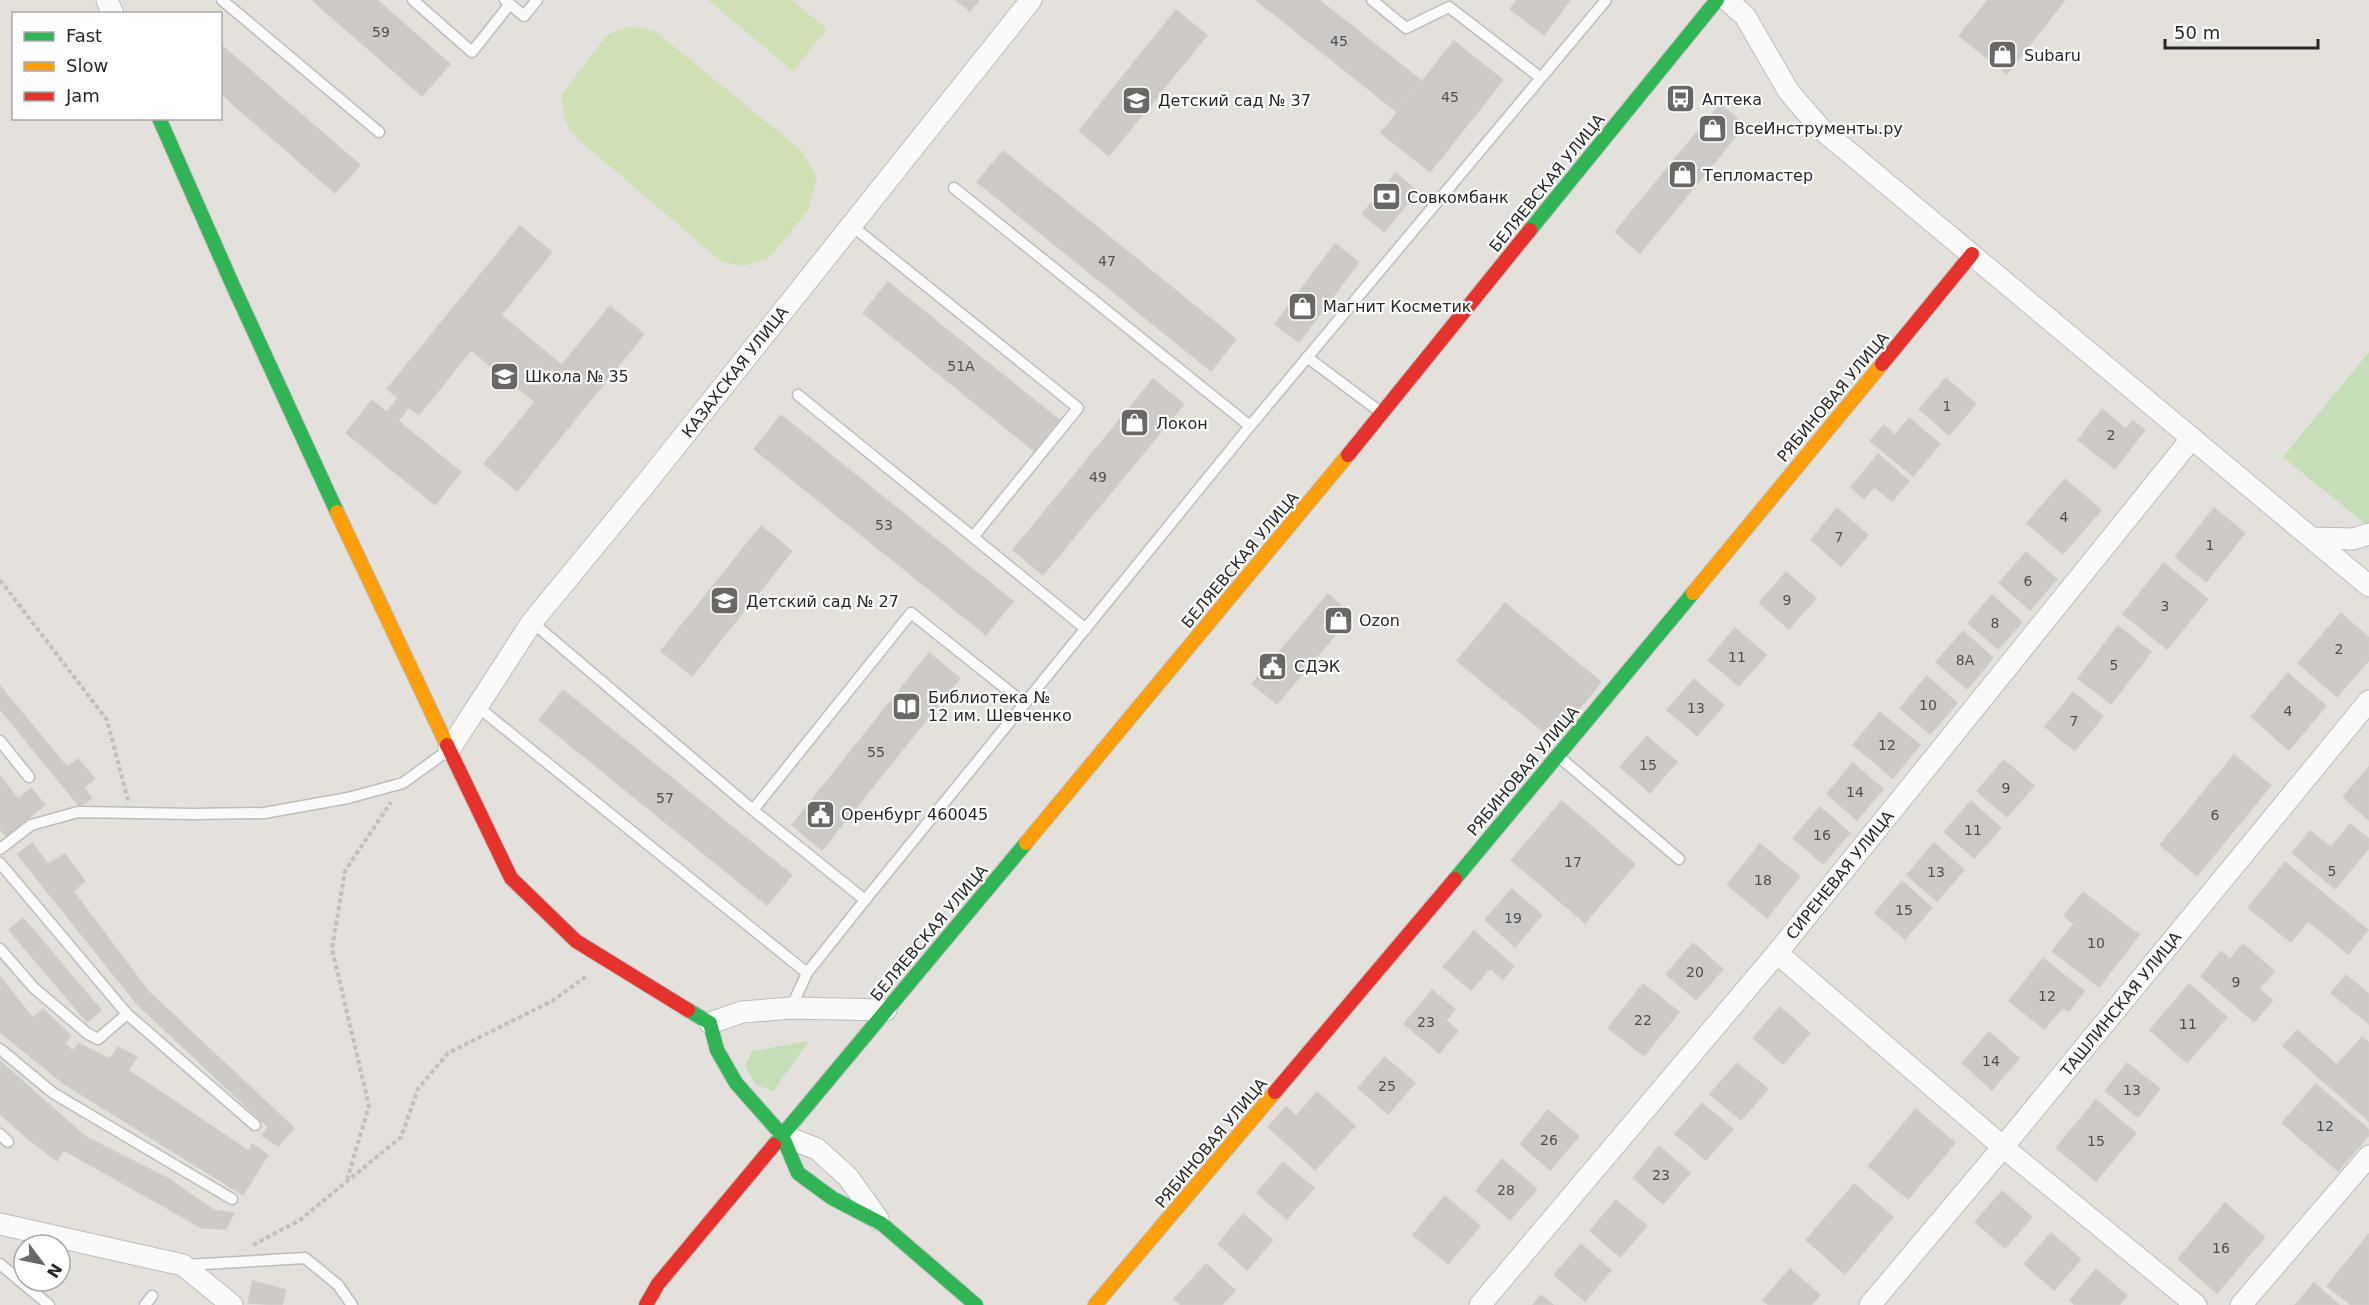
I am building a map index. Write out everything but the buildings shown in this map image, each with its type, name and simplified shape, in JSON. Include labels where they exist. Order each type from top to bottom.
[{"type":"street","name":"КАЗАХСКАЯ УЛИЦА","points":[[449,750],[532,622],[643,487],[1031,0]]},
{"type":"street","name":"БЕЛЯЕВСКАЯ УЛИЦА","points":[[658,1284],[1288,529],[1717,0]]},
{"type":"street","points":[[1727,0],[1745,16],[1789,92],[1821,129],[2369,586]]},
{"type":"street","points":[[160,120],[234,288],[449,750],[512,878],[576,941],[710,1023],[717,1050],[736,1083],[782,1135],[798,1173],[832,1198],[882,1224],[976,1305]]},
{"type":"street","name":"РЯБИНОВАЯ УЛИЦА","points":[[1095,1305],[1558,756],[1972,254]]},
{"type":"street","name":"СИРЕНЕВАЯ УЛИЦА","points":[[1480,1305],[1777,953],[2192,438]]},
{"type":"street","points":[[2312,538],[2354,539],[2369,534]]},
{"type":"street","name":"ТАШЛИНСКАЯ УЛИЦА","points":[[1870,1305],[2003,1148],[2369,701]]},
{"type":"street","points":[[1777,953],[2003,1148],[2196,1305]]},
{"type":"street","points":[[710,1023],[742,1012],[791,1008],[886,1010]]},
{"type":"street","points":[[782,1135],[818,1149],[848,1177],[882,1224]]},
{"type":"street","points":[[2241,1305],[2369,1156]]},
{"type":"street","points":[[0,1224],[183,1265],[232,1305]]},
{"type":"street","points":[[632,1305],[658,1284]]},
{"type":"street","points":[[646,1305],[658,1284]]},
{"type":"lane","points":[[222,0],[379,132]]},
{"type":"lane","points":[[412,0],[472,52],[507,2],[524,16],[537,0]]},
{"type":"lane","points":[[1371,0],[1406,28],[1449,7],[1540,78]]},
{"type":"lane","points":[[791,1008],[807,973],[865,900],[1250,426],[1606,0]]},
{"type":"lane","points":[[954,188],[1250,426]]},
{"type":"lane","points":[[851,225],[1078,408],[973,537]]},
{"type":"lane","points":[[1307,357],[1382,413]]},
{"type":"lane","points":[[798,395],[1086,629]]},
{"type":"lane","points":[[753,810],[911,613],[1025,704]]},
{"type":"lane","points":[[532,622],[753,810],[865,900]]},
{"type":"lane","points":[[478,707],[807,973]]},
{"type":"lane","points":[[0,741],[29,777]]},
{"type":"lane","points":[[0,849],[31,825],[78,812],[264,813],[348,798],[403,783],[449,750]]},
{"type":"lane","points":[[1558,756],[1679,860]]},
{"type":"lane","points":[[0,863],[127,1014],[255,1125]]},
{"type":"lane","points":[[0,948],[34,988],[88,1034],[98,1038],[127,1014]]},
{"type":"lane","points":[[0,1048],[53,1093],[232,1198]]},
{"type":"lane","points":[[183,1265],[305,1258],[338,1285],[352,1305]]},
{"type":"lane","points":[[0,1264],[49,1305]]},
{"type":"lane","points":[[145,1305],[152,1296]]},
{"type":"path","points":[[0,580],[107,720],[131,812]]},
{"type":"path","points":[[347,1181],[369,1106],[332,949],[345,871],[403,783]]},
{"type":"path","points":[[249,1247],[300,1220],[401,1137],[418,1089],[448,1053],[552,1001],[609,961]]},
{"type":"green space","points":[[708,0],[792,0],[827,29],[793,71]]},
{"type":"green space","points":[[630,26],[655,31],[802,151],[817,176],[809,209],[770,257],[744,266],[722,262],[579,140],[565,121],[561,95],[607,35]]},
{"type":"green space","points":[[2369,352],[2369,527],[2283,457]]},
{"type":"green space","points":[[809,1041],[773,1091],[756,1085],[745,1066],[752,1051]]},
{"type":"traffic: fast","points":[[1530,230],[1717,0]]},
{"type":"traffic: fast","points":[[160,120],[337,512]]},
{"type":"traffic: fast","points":[[1455,879],[1693,593]]},
{"type":"traffic: fast","points":[[774,1145],[1026,843]]},
{"type":"traffic: fast","points":[[688,1010],[710,1023],[717,1050],[736,1083],[782,1135],[798,1173],[832,1198],[882,1224],[976,1305]]},
{"type":"traffic: slow","points":[[1693,593],[1882,364]]},
{"type":"traffic: slow","points":[[1026,843],[1348,455]]},
{"type":"traffic: slow","points":[[337,512],[447,745]]},
{"type":"traffic: slow","points":[[1095,1305],[1275,1092]]},
{"type":"traffic: jam","points":[[1348,455],[1530,230]]},
{"type":"traffic: jam","points":[[1882,364],[1972,254]]},
{"type":"traffic: jam","points":[[447,745],[511,878],[576,941],[688,1010]]},
{"type":"traffic: jam","points":[[1275,1092],[1455,879]]},
{"type":"traffic: jam","points":[[646,1305],[658,1284],[774,1145]]},
{"type":"place","name":"Subaru","points":[[2003,55]]},
{"type":"place","name":"Аптека","points":[[1681,99]]},
{"type":"place","name":"Детский сад № 37","points":[[1137,100]]},
{"type":"place","name":"ВсеИнструменты.ру","points":[[1713,128]]},
{"type":"place","name":"Тепломастер","points":[[1682,175]]},
{"type":"place","name":"Совкомбанк","points":[[1386,197]]},
{"type":"place","name":"Магнит Косметик","points":[[1302,306]]},
{"type":"place","name":"Школа № 35","points":[[504,376]]},
{"type":"place","name":"Локон","points":[[1135,423]]},
{"type":"place","name":"Детский сад № 27","points":[[725,601]]},
{"type":"place","name":"Ozon","points":[[1338,620]]},
{"type":"place","name":"СДЭК","points":[[1273,666]]},
{"type":"place","name":"Библиотека № 12 им. Шевченко","points":[[907,706]]},
{"type":"place","name":"Оренбург 460045","points":[[820,814]]}]
